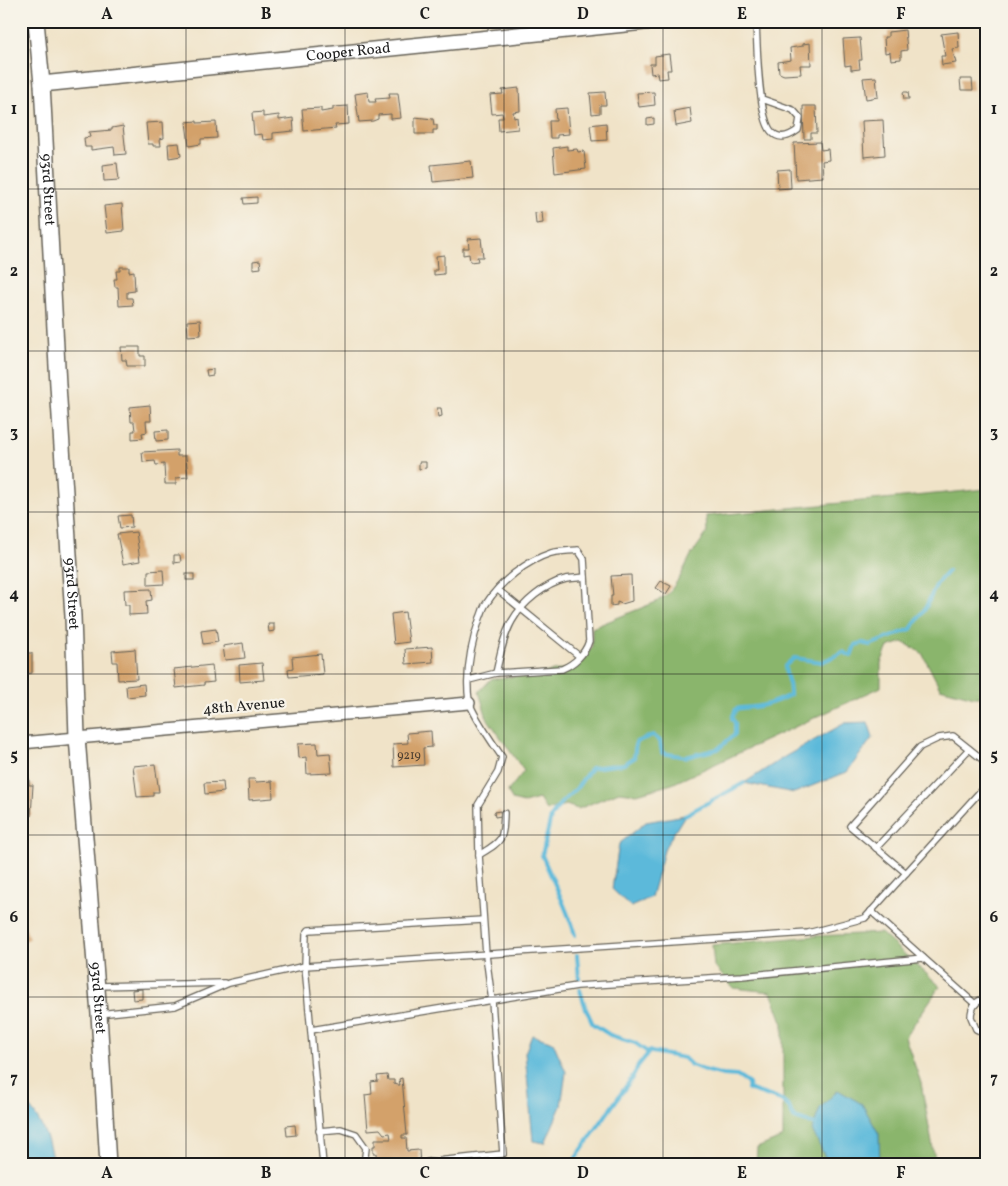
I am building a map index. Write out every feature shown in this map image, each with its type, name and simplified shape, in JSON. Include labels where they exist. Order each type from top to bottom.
[{"type":"street","name":"93rd Street","points":[[36,21],[42,84],[72,606],[77,737],[97,986],[108,1165]]},
{"type":"street","name":"Cooper Road","points":[[42,84],[534,28],[654,21]]},
{"type":"street","name":"48th Avenue","points":[[21,743],[469,702]]},
{"type":"lane","points":[[756,21],[762,99],[771,132],[780,137],[790,136],[798,130],[800,118],[793,110],[762,99]]},
{"type":"lane","points":[[428,1162],[503,1154],[492,1001],[478,855],[478,805],[498,772],[502,757],[488,737],[469,702],[469,680],[472,644],[485,605],[505,581],[529,564],[552,553],[578,550],[584,559],[589,641],[586,649],[569,666],[562,669],[496,673],[469,680]]},
{"type":"lane","points":[[496,673],[502,647],[511,622],[521,609],[543,590],[564,580],[585,577]]},
{"type":"lane","points":[[498,590],[579,656]]},
{"type":"lane","points":[[906,873],[850,826],[920,747],[939,738],[953,736],[987,763]]},
{"type":"lane","points":[[876,848],[969,749]]},
{"type":"lane","points":[[99,1014],[175,1006],[228,983],[305,966],[808,933],[865,918],[987,784]]},
{"type":"lane","points":[[478,855],[496,845],[503,835],[504,813]]},
{"type":"lane","points":[[872,911],[975,1004]]},
{"type":"lane","points":[[322,1165],[305,966],[306,934],[309,930],[483,920]]},
{"type":"lane","points":[[311,1030],[577,986],[742,976],[923,958]]},
{"type":"lane","points":[[97,986],[228,983]]},
{"type":"lane","points":[[987,998],[975,1004],[971,1012],[973,1025],[987,1034]]},
{"type":"lane","points":[[319,1131],[341,1129],[356,1134],[366,1148],[364,1165]]},
{"type":"green space","points":[[987,489],[987,697],[974,697],[940,688],[922,653],[903,642],[888,647],[881,663],[881,687],[672,784],[637,794],[619,792],[578,809],[566,805],[546,810],[539,799],[524,803],[512,800],[508,791],[524,771],[487,718],[479,692],[491,679],[577,667],[592,647],[592,628],[656,602],[669,593],[680,577],[691,555],[707,533],[706,516]]},
{"type":"green space","points":[[881,933],[940,986],[905,1037],[921,1083],[936,1165],[756,1165],[757,1148],[783,1137],[783,1024],[771,992],[733,988],[714,966],[712,945],[816,936]]},
{"type":"water","points":[[868,722],[873,737],[847,772],[794,793],[744,783],[786,756],[845,723]]},
{"type":"water","points":[[685,815],[665,847],[651,897],[631,907],[612,889],[619,844],[646,822]]},
{"type":"water","points":[[532,1035],[553,1042],[566,1072],[561,1106],[545,1143],[533,1141],[525,1053]]},
{"type":"water","points":[[838,1090],[862,1104],[879,1134],[880,1165],[829,1165],[812,1130],[820,1108]]},
{"type":"water","points":[[21,1099],[34,1113],[43,1129],[53,1165],[21,1165]]},
{"type":"building","points":[[905,30],[907,50],[901,51],[901,59],[891,60],[890,52],[885,53],[884,37],[888,37],[888,32]]},
{"type":"building","points":[[958,32],[959,48],[952,49],[956,63],[942,65],[941,56],[945,56],[941,34]]},
{"type":"building","points":[[860,38],[862,60],[859,60],[860,69],[851,70],[851,65],[845,66],[843,39]]},
{"type":"building","points":[[810,43],[811,65],[800,65],[801,74],[784,75],[779,73],[778,62],[791,60],[790,48]]},
{"type":"building","points":[[669,54],[671,70],[667,70],[668,78],[658,79],[657,73],[651,74],[650,64],[655,64],[655,56]]},
{"type":"building","points":[[876,77],[878,97],[866,99],[863,78]]},
{"type":"building","points":[[960,79],[972,79],[973,90],[961,90]]},
{"type":"building","points":[[519,88],[520,111],[513,112],[514,118],[517,117],[518,129],[499,131],[498,118],[503,118],[502,113],[492,114],[490,95],[503,94],[502,90]]},
{"type":"building","points":[[368,92],[369,102],[376,102],[375,99],[390,98],[389,93],[398,93],[401,118],[391,119],[391,114],[378,115],[378,119],[373,121],[359,122],[355,94]]},
{"type":"building","points":[[605,92],[606,105],[600,105],[600,113],[592,114],[590,93]]},
{"type":"building","points":[[654,92],[655,105],[639,107],[637,93]]},
{"type":"building","points":[[903,92],[908,92],[909,99],[904,99]]},
{"type":"building","points":[[348,106],[349,124],[335,125],[336,128],[304,131],[302,109],[321,108],[321,112],[333,110],[333,107]]},
{"type":"building","points":[[803,106],[816,106],[817,133],[811,133],[811,139],[804,139]]},
{"type":"building","points":[[567,108],[569,134],[550,138],[549,121],[556,121],[555,109]]},
{"type":"building","points":[[690,108],[692,123],[676,126],[674,111]]},
{"type":"building","points":[[263,112],[263,117],[279,115],[279,120],[293,118],[294,131],[273,133],[273,139],[263,140],[262,134],[254,135],[252,113]]},
{"type":"building","points":[[415,117],[433,119],[434,125],[437,125],[437,130],[433,130],[433,134],[415,134]]},
{"type":"building","points":[[654,118],[654,124],[647,125],[647,119]]},
{"type":"building","points":[[883,120],[885,155],[864,157],[862,121]]},
{"type":"building","points":[[197,121],[197,123],[216,122],[217,138],[201,139],[201,144],[189,146],[186,122]]},
{"type":"building","points":[[163,122],[164,138],[160,139],[161,146],[148,144],[146,123]]},
{"type":"building","points":[[606,123],[607,140],[592,141],[590,125]]},
{"type":"building","points":[[123,126],[126,154],[115,155],[114,147],[91,150],[91,147],[85,147],[84,138],[90,137],[89,132],[112,130],[112,128]]},
{"type":"building","points":[[820,142],[821,150],[828,149],[829,160],[822,161],[823,177],[796,179],[794,143]]},
{"type":"building","points":[[179,143],[181,156],[169,158],[168,144]]},
{"type":"building","points":[[567,146],[567,150],[577,149],[578,152],[584,151],[586,169],[555,173],[553,148]]},
{"type":"building","points":[[471,161],[473,178],[433,182],[431,165]]},
{"type":"building","points":[[117,163],[119,180],[104,181],[103,165]]},
{"type":"building","points":[[790,169],[791,188],[778,189],[777,170]]},
{"type":"building","points":[[257,197],[257,203],[244,204],[243,198]]},
{"type":"building","points":[[122,204],[124,231],[107,233],[104,206]]},
{"type":"building","points":[[542,212],[543,223],[536,224],[535,213]]},
{"type":"building","points":[[481,238],[483,257],[477,257],[478,261],[470,262],[469,254],[463,255],[463,248],[469,248],[468,239]]},
{"type":"building","points":[[444,255],[444,274],[434,275],[434,270],[437,270],[436,256]]},
{"type":"building","points":[[260,260],[261,268],[253,269],[253,261]]},
{"type":"building","points":[[120,267],[129,267],[129,272],[134,271],[135,291],[127,292],[127,298],[132,298],[133,305],[119,306],[118,287],[115,287],[114,279],[117,279],[116,271],[120,271]]},
{"type":"building","points":[[200,320],[201,335],[188,336],[187,321]]},
{"type":"building","points":[[121,347],[140,347],[140,356],[145,356],[145,366],[127,366],[126,360],[122,360]]},
{"type":"building","points":[[213,369],[213,375],[207,376],[206,370]]},
{"type":"building","points":[[150,405],[151,421],[146,421],[147,432],[142,433],[143,438],[132,439],[132,431],[135,431],[134,422],[131,422],[130,407]]},
{"type":"building","points":[[437,408],[441,408],[442,416],[438,417]]},
{"type":"building","points":[[168,430],[168,440],[156,441],[155,431]]},
{"type":"building","points":[[177,450],[177,456],[186,456],[188,477],[176,478],[176,484],[165,484],[164,464],[156,465],[155,461],[143,462],[142,452]]},
{"type":"building","points":[[419,462],[426,462],[426,468],[419,469]]},
{"type":"building","points":[[131,515],[132,527],[120,528],[118,516]]},
{"type":"building","points":[[136,532],[140,561],[123,564],[117,534]]},
{"type":"building","points":[[174,555],[180,555],[181,562],[174,563]]},
{"type":"building","points":[[163,570],[164,584],[148,585],[148,571]]},
{"type":"building","points":[[186,574],[194,574],[194,580],[186,580]]},
{"type":"building","points":[[631,575],[632,601],[622,604],[617,602],[617,605],[611,606],[611,596],[613,596],[611,576]]},
{"type":"building","points":[[661,581],[671,586],[666,594],[656,588]]},
{"type":"building","points":[[151,589],[152,600],[146,601],[147,614],[129,615],[129,605],[125,605],[124,590]]},
{"type":"building","points":[[405,612],[409,642],[394,644],[391,614]]},
{"type":"building","points":[[268,624],[274,624],[274,631],[269,632]]},
{"type":"building","points":[[216,629],[218,642],[203,644],[201,631]]},
{"type":"building","points":[[243,643],[245,658],[225,660],[223,646]]},
{"type":"building","points":[[432,647],[433,662],[406,664],[405,649]]},
{"type":"building","points":[[135,649],[137,679],[118,680],[117,662],[113,662],[112,651]]},
{"type":"building","points":[[21,653],[32,653],[32,673],[21,674]]},
{"type":"building","points":[[321,654],[323,674],[289,677],[288,669],[293,668],[292,657]]},
{"type":"building","points":[[262,663],[264,680],[240,682],[239,665]]},
{"type":"building","points":[[212,665],[214,682],[176,688],[174,669]]},
{"type":"building","points":[[144,684],[145,695],[127,697],[126,686]]},
{"type":"building","points":[[431,731],[432,747],[423,748],[424,765],[394,767],[393,744],[408,743],[407,733]]},
{"type":"building","points":[[317,743],[318,754],[330,753],[332,773],[307,774],[306,757],[299,758],[298,744]]},
{"type":"building","points":[[155,764],[159,792],[153,792],[153,796],[137,797],[133,766]]},
{"type":"building","points":[[21,768],[26,768],[29,785],[33,785],[31,816],[21,816]]},
{"type":"building","points":[[248,779],[255,779],[256,782],[272,781],[273,798],[249,800]]},
{"type":"building","points":[[223,782],[224,792],[205,794],[204,783]]},
{"type":"building","points":[[500,811],[501,816],[495,817],[494,812]]},
{"type":"building","points":[[23,920],[29,939],[21,943],[21,921]]},
{"type":"building","points":[[142,989],[142,999],[133,1000],[132,990]]},
{"type":"building","points":[[387,1075],[388,1080],[394,1080],[394,1084],[398,1085],[400,1085],[399,1079],[402,1078],[407,1135],[402,1135],[402,1138],[406,1138],[407,1151],[419,1150],[420,1165],[377,1165],[376,1153],[373,1153],[375,1139],[391,1139],[390,1133],[384,1134],[380,1129],[368,1130],[365,1095],[372,1094],[371,1082],[378,1081],[377,1076]]},
{"type":"building","points":[[295,1125],[296,1135],[287,1136],[286,1126]]},
{"type":"building","points":[[492,1162],[493,1165],[480,1165],[480,1163]]},
{"type":"waterway","points":[[575,935],[542,855],[551,817],[560,804],[576,789],[591,768],[624,764],[634,758],[636,742],[653,735],[660,741],[662,753],[686,757],[718,749],[735,734],[735,723],[732,718],[736,709],[767,704],[790,695],[790,686],[785,666],[794,658],[822,662],[843,652],[851,656],[855,645],[863,643],[870,645],[911,629],[925,609],[937,583],[948,571]]},
{"type":"waterway","points":[[685,815],[744,783]]},
{"type":"waterway","points":[[577,955],[579,979]]},
{"type":"waterway","points":[[580,990],[593,1024],[610,1035],[635,1043],[646,1051],[684,1058],[691,1065],[704,1070],[723,1075],[737,1076],[749,1084],[748,1089],[781,1100],[789,1107],[794,1118],[814,1124]]},
{"type":"waterway","points":[[571,1165],[650,1051]]}]
